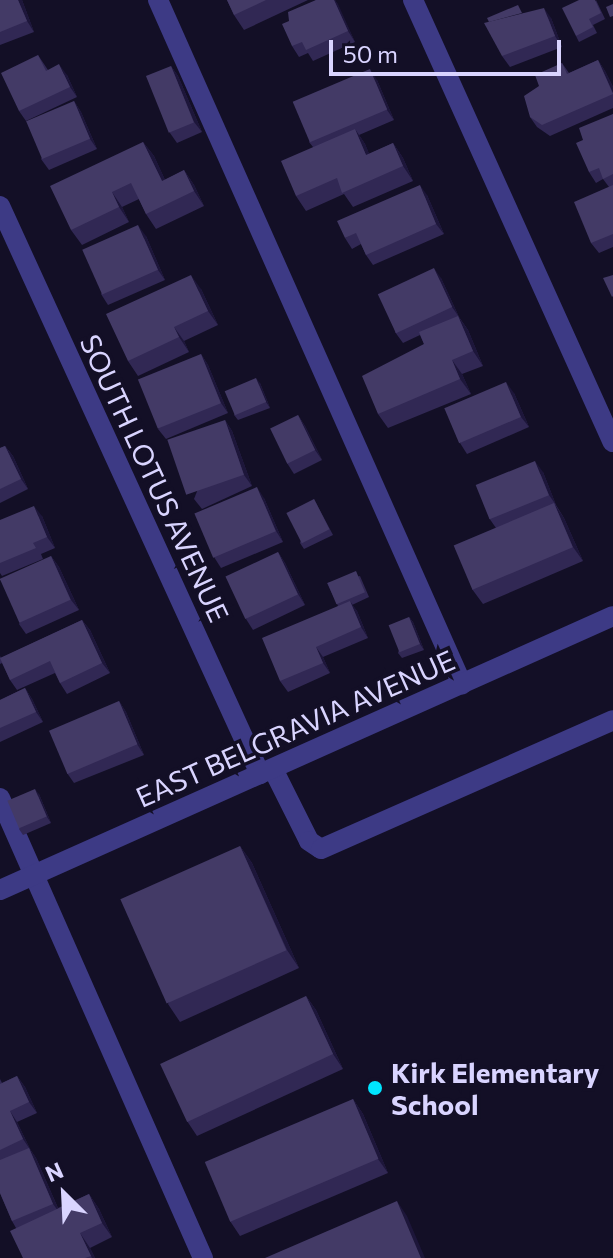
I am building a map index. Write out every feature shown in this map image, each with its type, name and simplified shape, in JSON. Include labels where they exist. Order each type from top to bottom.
[{"type":"street","points":[[158,0],[462,684]]},
{"type":"street","points":[[413,0],[613,442]]},
{"type":"street","name":"SOUTH LOTUS AVENUE","points":[[0,206],[266,771],[309,841],[321,849],[613,720]]},
{"type":"street","name":"EAST BELGRAVIA AVENUE","points":[[0,890],[613,616]]},
{"type":"street","points":[[0,798],[203,1258]]},
{"type":"building","points":[[0,0],[18,0],[27,21],[0,32]]},
{"type":"building","points":[[227,0],[266,0],[234,15]]},
{"type":"building","points":[[316,0],[334,0],[348,31],[306,50],[302,42],[292,46],[282,24],[289,21],[288,12]]},
{"type":"building","points":[[579,0],[595,0],[601,13],[589,19],[593,27],[576,36],[562,8]]},
{"type":"building","points":[[613,4],[613,16],[610,17],[606,7]]},
{"type":"building","points":[[518,5],[522,13],[489,22],[487,18]]},
{"type":"building","points":[[544,8],[555,36],[502,56],[484,23]]},
{"type":"building","points":[[38,55],[46,71],[59,64],[70,87],[19,111],[1,73]]},
{"type":"building","points":[[598,60],[613,94],[542,125],[530,117],[524,96],[539,86],[535,75],[562,63],[567,74]]},
{"type":"building","points":[[171,66],[194,123],[169,133],[146,76]]},
{"type":"building","points":[[370,69],[387,110],[310,142],[293,102]]},
{"type":"building","points":[[74,101],[90,139],[42,159],[26,121]]},
{"type":"building","points":[[613,114],[613,174],[603,179],[599,168],[589,172],[576,143],[583,140],[579,128]]},
{"type":"building","points":[[355,129],[366,155],[393,143],[403,166],[342,193],[337,178],[296,196],[281,161]]},
{"type":"building","points":[[143,142],[162,181],[184,170],[194,191],[146,214],[131,183],[112,192],[119,207],[71,230],[50,186]]},
{"type":"building","points":[[420,185],[436,224],[366,255],[356,233],[345,238],[337,221]]},
{"type":"building","points":[[613,185],[613,234],[591,243],[574,202]]},
{"type":"building","points":[[138,225],[158,270],[102,295],[82,250]]},
{"type":"building","points":[[434,268],[452,307],[396,333],[378,294]]},
{"type":"building","points":[[191,275],[208,311],[174,327],[179,337],[128,361],[106,314]]},
{"type":"building","points":[[613,275],[613,296],[612,297],[603,278]]},
{"type":"building","points":[[458,316],[473,351],[452,360],[460,379],[378,414],[362,376],[424,344],[419,332]]},
{"type":"building","points":[[201,354],[221,403],[158,429],[138,379]]},
{"type":"building","points":[[256,378],[266,402],[235,415],[225,391]]},
{"type":"building","points":[[506,382],[521,417],[459,443],[444,408]]},
{"type":"building","points":[[298,415],[315,450],[287,464],[270,429]]},
{"type":"building","points":[[225,420],[244,475],[186,495],[167,440]]},
{"type":"building","points":[[5,446],[21,479],[0,489],[0,448]]},
{"type":"building","points":[[535,461],[549,495],[490,519],[476,485]]},
{"type":"building","points":[[257,487],[276,531],[213,558],[194,514]]},
{"type":"building","points":[[314,499],[329,529],[302,543],[286,513]]},
{"type":"building","points":[[554,503],[573,547],[472,590],[454,546]]},
{"type":"building","points":[[34,506],[47,537],[33,543],[36,548],[0,563],[0,520]]},
{"type":"building","points":[[278,552],[298,595],[245,619],[225,577]]},
{"type":"building","points":[[51,556],[71,600],[19,623],[0,579]]},
{"type":"building","points":[[356,571],[365,592],[336,604],[327,583]]},
{"type":"building","points":[[350,601],[361,627],[316,647],[323,663],[280,681],[262,638]]},
{"type":"building","points":[[409,617],[420,644],[399,652],[389,625]]},
{"type":"building","points":[[82,620],[102,663],[60,683],[50,661],[10,680],[0,658]]},
{"type":"building","points":[[25,688],[36,712],[0,728],[0,700]]},
{"type":"building","points":[[119,701],[137,744],[67,774],[49,731]]},
{"type":"building","points":[[35,789],[47,817],[19,828],[7,801]]},
{"type":"building","points":[[240,846],[286,950],[167,1003],[120,899]]},
{"type":"building","points":[[306,996],[333,1054],[187,1122],[160,1064]]},
{"type":"building","points":[[17,1076],[29,1102],[10,1111],[23,1139],[0,1150],[0,1084]]},
{"type":"building","points":[[353,1099],[378,1159],[230,1222],[205,1162]]},
{"type":"building","points":[[29,1148],[53,1204],[12,1221],[0,1193],[0,1160]]},
{"type":"building","points":[[89,1194],[102,1223],[80,1233],[91,1256],[23,1258],[10,1231]]},
{"type":"building","points":[[397,1201],[421,1258],[265,1258]]},
{"type":"place","name":"Kirk Elementary School","points":[[375,1088]]}]
